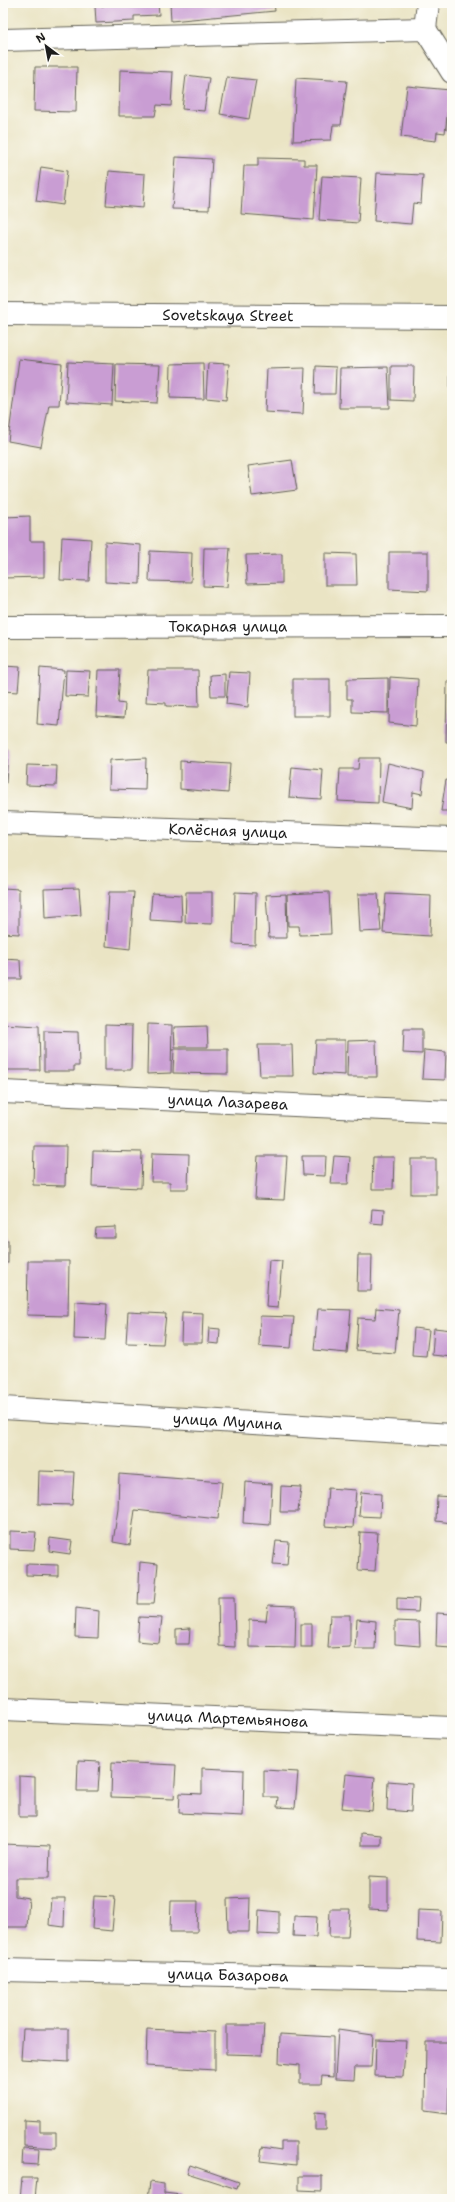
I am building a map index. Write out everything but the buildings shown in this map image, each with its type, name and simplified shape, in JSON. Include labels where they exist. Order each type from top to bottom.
[{"type":"street","points":[[428,3],[425,29],[452,72]]},
{"type":"street","points":[[3,40],[425,29]]},
{"type":"street","name":"Sovetskaya Street","points":[[3,314],[452,317]]},
{"type":"street","name":"Токарная улица","points":[[3,627],[452,626]]},
{"type":"street","name":"Колёсная улица","points":[[3,822],[452,839]]},
{"type":"street","name":"улица Лазарева","points":[[3,1092],[452,1112]]},
{"type":"street","name":"улица Мулина","points":[[3,1408],[452,1435]]},
{"type":"street","name":"улица Мартемьянова","points":[[3,1709],[452,1728]]},
{"type":"street","name":"улица Базарова","points":[[3,1970],[452,1980]]}]
